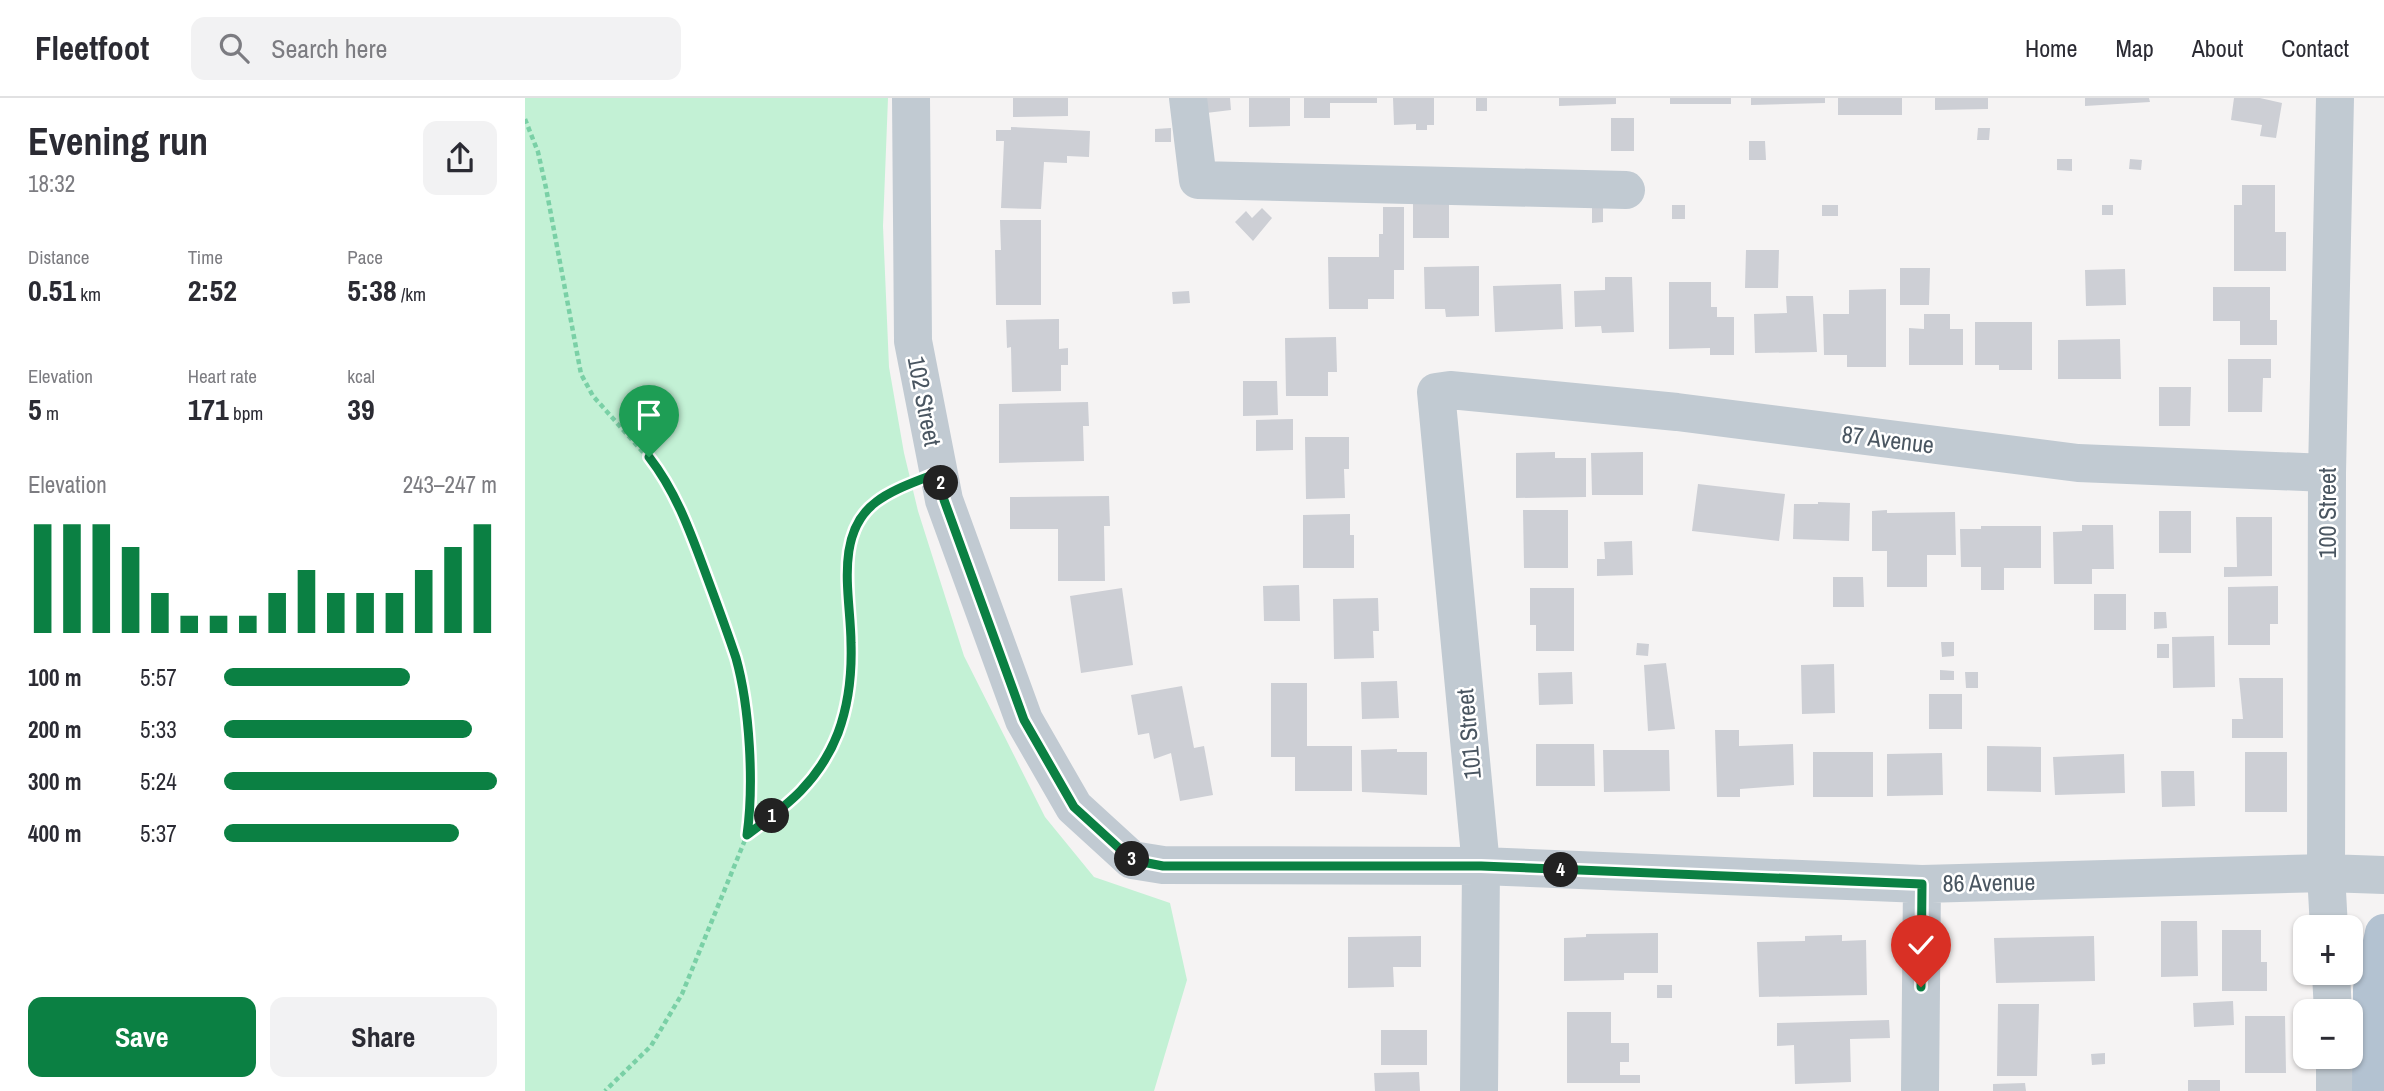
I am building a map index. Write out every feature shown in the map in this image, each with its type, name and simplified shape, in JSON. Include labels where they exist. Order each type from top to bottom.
[{"type":"main road","points":[[2371,1091],[2372,989],[2384,933]]},
{"type":"street","name":"102 Street","points":[[911,98],[913,341],[944,500],[1024,720],[1074,807],[1132,860]]},
{"type":"street","points":[[1188,98],[1198,180],[1626,190]]},
{"type":"street","name":"100 Street","points":[[2328,915],[2326,873],[2327,473],[2335,98]]},
{"type":"street","name":"87 Avenue","points":[[1450,390],[1677,412],[2078,463],[2327,473]]},
{"type":"street","name":"101 Street","points":[[1450,390],[1436,392],[1481,866],[1479,1091]]},
{"type":"street","name":"86 Avenue","points":[[1132,860],[1163,866],[1481,866],[1922,884],[2326,873],[2384,875]]},
{"type":"street","points":[[1920,1091],[1922,884]]},
{"type":"street","points":[[2335,1069],[2335,1091]]},
{"type":"path","points":[[525,119],[538,152],[547,188],[581,374],[593,396],[665,477],[691,533],[736,661],[744,697],[751,804],[747,835],[683,994],[651,1046],[605,1091]]},
{"type":"path","points":[[747,835],[797,798],[825,760],[838,732],[849,679],[852,645],[847,574],[850,543],[860,522],[875,502],[939,472]]},
{"type":"green space","points":[[525,98],[888,98],[883,226],[889,367],[904,453],[918,511],[964,656],[1045,817],[1094,877],[1170,903],[1187,980],[1154,1091],[525,1091]]},
{"type":"building","points":[[1013,98],[1068,98],[1068,116],[1013,117]]},
{"type":"building","points":[[1205,98],[1230,98],[1231,110],[1206,113]]},
{"type":"building","points":[[1249,98],[1290,98],[1290,126],[1249,127]]},
{"type":"building","points":[[1304,98],[1377,98],[1377,103],[1330,103],[1330,118],[1304,118]]},
{"type":"building","points":[[1393,98],[1434,98],[1434,125],[1427,125],[1427,130],[1416,130],[1416,124],[1394,125]]},
{"type":"building","points":[[1476,98],[1487,98],[1487,111],[1476,111]]},
{"type":"building","points":[[1559,98],[1616,98],[1616,104],[1559,106]]},
{"type":"building","points":[[1670,98],[1731,98],[1731,104],[1670,104]]},
{"type":"building","points":[[1751,98],[1825,98],[1825,103],[1751,105]]},
{"type":"building","points":[[1838,98],[1902,98],[1902,115],[1838,115]]},
{"type":"building","points":[[1935,98],[1988,98],[1988,109],[1935,110]]},
{"type":"building","points":[[2085,98],[2149,98],[2150,102],[2085,106]]},
{"type":"building","points":[[2234,98],[2260,98],[2282,103],[2276,138],[2260,136],[2262,125],[2231,120]]},
{"type":"building","points":[[1611,118],[1634,118],[1634,151],[1611,151]]},
{"type":"building","points":[[1011,127],[1090,131],[1089,157],[1067,156],[1067,163],[1044,162],[1041,209],[1001,208],[1004,141],[996,141],[996,130],[1011,130]]},
{"type":"building","points":[[1171,128],[1171,142],[1155,142],[1155,129]]},
{"type":"building","points":[[1978,128],[1990,128],[1989,140],[1977,140]]},
{"type":"building","points":[[1749,141],[1765,141],[1766,160],[1749,160]]},
{"type":"building","points":[[2057,159],[2072,159],[2072,171],[2057,170]]},
{"type":"building","points":[[2130,159],[2142,160],[2141,170],[2129,169]]},
{"type":"building","points":[[2242,185],[2275,185],[2275,232],[2286,232],[2286,271],[2234,271],[2234,205],[2242,205]]},
{"type":"building","points":[[1413,203],[1449,204],[1449,238],[1413,238]]},
{"type":"building","points":[[1672,205],[1685,205],[1685,219],[1672,219]]},
{"type":"building","points":[[1822,205],[1838,205],[1838,216],[1822,216]]},
{"type":"building","points":[[2102,205],[2113,205],[2113,215],[2102,215]]},
{"type":"building","points":[[1592,206],[1603,206],[1603,222],[1592,223]]},
{"type":"building","points":[[1383,207],[1404,207],[1404,270],[1394,270],[1394,299],[1368,299],[1368,309],[1329,309],[1328,257],[1379,257],[1379,234],[1383,234]]},
{"type":"building","points":[[1262,208],[1272,218],[1253,241],[1235,222],[1246,211],[1252,218]]},
{"type":"building","points":[[1000,220],[1041,220],[1041,305],[996,305],[995,250],[1001,250]]},
{"type":"building","points":[[1746,250],[1779,250],[1778,288],[1745,288]]},
{"type":"building","points":[[1479,266],[1479,316],[1446,317],[1445,309],[1425,309],[1424,267]]},
{"type":"building","points":[[1900,268],[1930,268],[1929,305],[1900,305]]},
{"type":"building","points":[[2125,269],[2126,305],[2086,306],[2085,270]]},
{"type":"building","points":[[1605,277],[1632,277],[1634,332],[1602,333],[1601,326],[1575,327],[1574,291],[1605,290]]},
{"type":"building","points":[[1669,282],[1711,282],[1711,307],[1717,307],[1717,317],[1734,317],[1734,355],[1710,355],[1710,348],[1669,349]]},
{"type":"building","points":[[1561,284],[1563,329],[1495,332],[1493,286]]},
{"type":"building","points":[[2213,287],[2270,287],[2270,320],[2277,320],[2277,345],[2240,345],[2240,321],[2213,321]]},
{"type":"building","points":[[1886,289],[1886,367],[1847,367],[1847,355],[1824,355],[1823,314],[1849,314],[1849,290]]},
{"type":"building","points":[[1189,291],[1190,303],[1173,304],[1172,292]]},
{"type":"building","points":[[1786,296],[1813,296],[1817,352],[1755,353],[1754,314],[1787,313]]},
{"type":"building","points":[[1924,314],[1950,314],[1950,329],[1963,329],[1963,365],[1909,365],[1909,328],[1924,329]]},
{"type":"building","points":[[1059,319],[1059,349],[1068,348],[1068,365],[1061,365],[1061,391],[1012,392],[1011,347],[1007,348],[1006,320]]},
{"type":"building","points":[[1975,322],[2032,322],[2032,370],[1999,370],[1999,365],[1975,365]]},
{"type":"building","points":[[1336,337],[1337,372],[1328,372],[1328,396],[1286,396],[1285,338]]},
{"type":"building","points":[[2120,339],[2121,379],[2058,379],[2058,340]]},
{"type":"building","points":[[2228,359],[2271,359],[2271,378],[2263,378],[2262,412],[2228,412]]},
{"type":"building","points":[[1243,381],[1277,381],[1278,415],[1243,416]]},
{"type":"building","points":[[2159,387],[2191,387],[2190,426],[2159,426]]},
{"type":"building","points":[[1088,402],[1089,426],[1083,426],[1084,461],[999,463],[999,404]]},
{"type":"building","points":[[1293,419],[1293,450],[1256,451],[1256,420]]},
{"type":"building","points":[[1305,437],[1349,437],[1349,469],[1344,469],[1345,498],[1306,499]]},
{"type":"building","points":[[1555,452],[1555,458],[1586,458],[1586,497],[1516,498],[1516,453]]},
{"type":"building","points":[[1643,452],[1643,495],[1592,495],[1591,453]]},
{"type":"building","points":[[1698,484],[1785,494],[1779,541],[1692,531]]},
{"type":"building","points":[[1109,496],[1110,526],[1104,526],[1105,581],[1058,581],[1058,529],[1010,529],[1010,497]]},
{"type":"building","points":[[1850,503],[1849,541],[1793,539],[1794,504]]},
{"type":"building","points":[[1523,510],[1568,510],[1568,568],[1524,568]]},
{"type":"building","points":[[1887,510],[1887,513],[1955,512],[1956,555],[1927,555],[1927,587],[1887,587],[1887,551],[1872,551],[1872,511]]},
{"type":"building","points":[[2159,511],[2191,511],[2191,553],[2159,553]]},
{"type":"building","points":[[1350,514],[1350,535],[1354,535],[1354,568],[1303,568],[1303,515]]},
{"type":"building","points":[[2236,517],[2272,517],[2272,576],[2224,577],[2224,567],[2237,567]]},
{"type":"building","points":[[2082,525],[2113,525],[2114,569],[2092,569],[2092,584],[2054,584],[2053,532],[2082,531]]},
{"type":"building","points":[[1981,526],[2041,526],[2041,568],[2004,568],[2004,590],[1981,590],[1981,567],[1961,567],[1960,529],[1981,529]]},
{"type":"building","points":[[1632,541],[1633,575],[1597,576],[1597,559],[1605,559],[1604,542]]},
{"type":"building","points":[[1833,577],[1863,577],[1864,607],[1833,607]]},
{"type":"building","points":[[1299,585],[1300,621],[1264,621],[1263,586]]},
{"type":"building","points":[[2278,586],[2278,624],[2270,624],[2270,645],[2228,645],[2228,587]]},
{"type":"building","points":[[1122,588],[1133,665],[1081,673],[1070,596]]},
{"type":"building","points":[[1530,588],[1574,588],[1574,651],[1536,651],[1536,625],[1530,625]]},
{"type":"building","points":[[2094,594],[2126,594],[2126,630],[2094,630]]},
{"type":"building","points":[[1378,598],[1379,631],[1373,631],[1374,658],[1334,659],[1333,599]]},
{"type":"building","points":[[2154,612],[2166,612],[2167,628],[2154,629]]},
{"type":"building","points":[[2214,636],[2215,687],[2173,688],[2172,637]]},
{"type":"building","points":[[1941,642],[1954,642],[1954,656],[1942,657]]},
{"type":"building","points":[[1637,643],[1649,644],[1648,656],[1636,655]]},
{"type":"building","points":[[2157,644],[2169,644],[2169,658],[2157,658]]},
{"type":"building","points":[[1666,663],[1675,729],[1648,731],[1644,665]]},
{"type":"building","points":[[1834,664],[1835,713],[1802,714],[1801,665]]},
{"type":"building","points":[[1940,670],[1954,671],[1954,680],[1940,680]]},
{"type":"building","points":[[1572,672],[1573,704],[1539,705],[1538,673]]},
{"type":"building","points":[[1965,672],[1978,672],[1978,688],[1966,688]]},
{"type":"building","points":[[2239,678],[2283,678],[2283,738],[2232,738],[2232,719],[2243,719]]},
{"type":"building","points":[[1397,681],[1399,718],[1362,719],[1361,682]]},
{"type":"building","points":[[1271,683],[1307,683],[1307,746],[1352,746],[1352,791],[1295,791],[1295,757],[1271,757]]},
{"type":"building","points":[[1182,686],[1194,748],[1204,746],[1213,795],[1180,801],[1171,753],[1154,759],[1149,733],[1138,735],[1131,695]]},
{"type":"building","points":[[1929,694],[1962,694],[1962,729],[1929,729]]},
{"type":"building","points":[[1715,730],[1739,730],[1739,746],[1793,744],[1794,785],[1740,789],[1740,797],[1717,797]]},
{"type":"building","points":[[1536,744],[1594,744],[1595,786],[1536,786]]},
{"type":"building","points":[[1987,746],[2041,747],[2041,792],[1987,791]]},
{"type":"building","points":[[1397,749],[1397,752],[1427,752],[1427,795],[1362,792],[1361,750]]},
{"type":"building","points":[[1603,750],[1669,750],[1670,791],[1604,792]]},
{"type":"building","points":[[1813,752],[1873,752],[1873,797],[1813,797]]},
{"type":"building","points":[[2245,752],[2287,752],[2287,812],[2245,812]]},
{"type":"building","points":[[1942,753],[1943,795],[1887,796],[1887,754]]},
{"type":"building","points":[[2124,754],[2125,793],[2055,795],[2053,757]]},
{"type":"building","points":[[2161,771],[2194,771],[2195,806],[2162,807]]},
{"type":"building","points":[[2161,921],[2197,921],[2198,976],[2161,977]]},
{"type":"building","points":[[2222,930],[2261,930],[2261,962],[2267,962],[2267,991],[2222,991]]},
{"type":"building","points":[[1658,933],[1658,973],[1624,973],[1624,980],[1564,981],[1564,938],[1586,937],[1586,934]]},
{"type":"building","points":[[1842,935],[1842,941],[1866,940],[1867,995],[1759,997],[1757,942],[1805,941],[1805,936]]},
{"type":"building","points":[[1421,936],[1421,967],[1393,967],[1394,987],[1348,988],[1348,937]]},
{"type":"building","points":[[2094,936],[2095,981],[1996,983],[1994,938]]},
{"type":"building","points":[[1657,985],[1672,985],[1672,998],[1657,998]]},
{"type":"building","points":[[2233,1001],[2234,1025],[2194,1027],[2193,1003]]},
{"type":"building","points":[[1998,1004],[2039,1004],[2037,1076],[1997,1076]]},
{"type":"building","points":[[1567,1012],[1611,1012],[1611,1043],[1629,1043],[1629,1062],[1620,1062],[1620,1075],[1640,1075],[1640,1083],[1567,1083]]},
{"type":"building","points":[[2245,1016],[2285,1016],[2286,1073],[2245,1073]]},
{"type":"building","points":[[1889,1020],[1890,1038],[1850,1039],[1851,1082],[1795,1084],[1794,1045],[1777,1046],[1777,1023]]},
{"type":"building","points":[[1381,1030],[1427,1030],[1427,1065],[1381,1065]]},
{"type":"building","points":[[2105,1053],[2105,1064],[2092,1065],[2091,1054]]},
{"type":"building","points":[[1419,1072],[1420,1091],[1375,1091],[1374,1073]]},
{"type":"building","points":[[2188,1080],[2220,1080],[2220,1091],[2188,1091]]},
{"type":"building","points":[[2025,1083],[2026,1091],[1993,1091],[1993,1084]]},
{"type":"route","points":[[649,457],[665,477],[691,533],[736,661],[744,697],[750,775],[751,804],[747,835],[797,798],[825,760],[838,732],[849,690],[852,645],[847,574],[850,543],[860,522],[875,502],[939,472],[944,500],[1024,720],[1074,807],[1132,860],[1163,866],[1481,866],[1922,884],[1921,987]]}]
